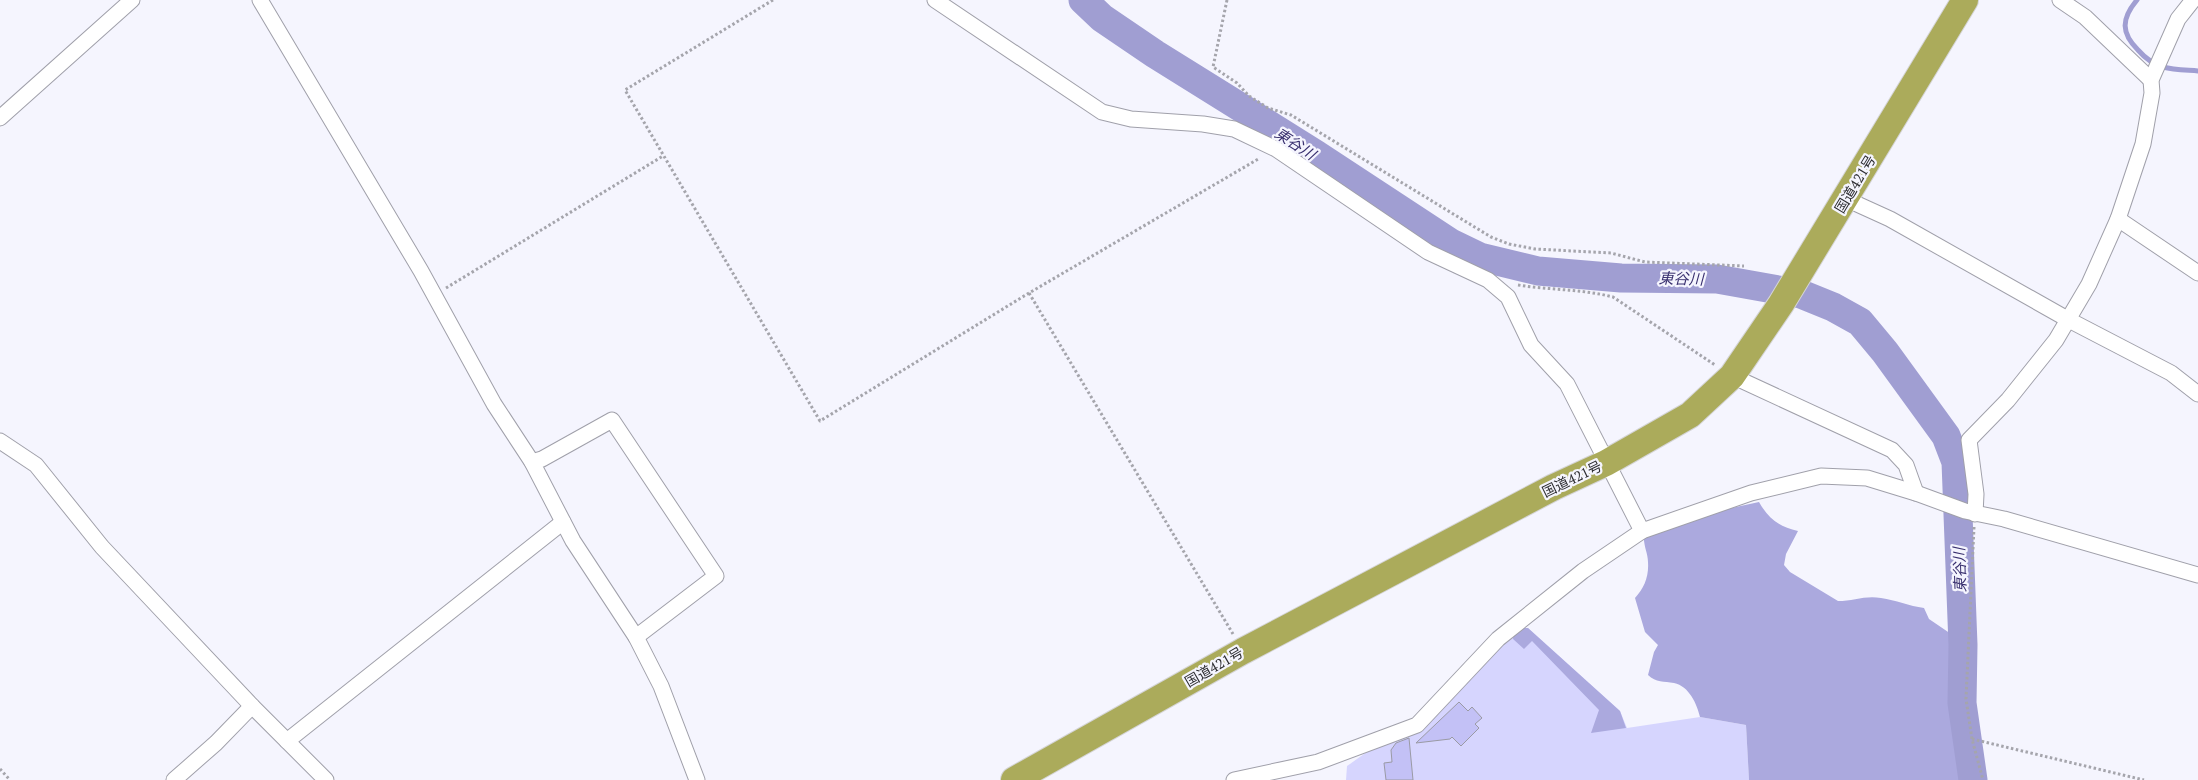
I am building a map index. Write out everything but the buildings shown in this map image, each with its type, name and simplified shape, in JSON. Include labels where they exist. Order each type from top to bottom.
[{"type":"highway","name":"国道421号","points":[[1014,780],[1243,650],[1554,487],[1606,463],[1690,414],[1732,376],[1782,304],[1965,0]]},
{"type":"street","points":[[0,118],[132,0]]},
{"type":"street","points":[[260,0],[434,295],[494,404],[532,462],[563,522],[636,636],[661,686],[697,780]]},
{"type":"street","points":[[935,0],[1102,112],[1131,119],[1203,124],[1234,129],[1276,149],[1428,252],[1488,280],[1508,297],[1531,345],[1567,384],[1642,531]]},
{"type":"street","points":[[2060,0],[2155,70]]},
{"type":"street","points":[[1970,513],[1976,494],[1969,440],[2008,400],[2056,340],[2088,284],[2118,219],[2143,144],[2155,70],[2178,19],[2193,0]]},
{"type":"street","points":[[1846,199],[1890,219],[2069,320],[2171,373],[2198,394]]},
{"type":"street","points":[[2118,219],[2198,273]]},
{"type":"street","points":[[1732,376],[1892,450],[1906,465],[1916,493]]},
{"type":"street","points":[[532,462],[542,459],[612,420],[716,576],[636,636]]},
{"type":"street","points":[[0,441],[36,465],[102,548],[252,706],[326,780]]},
{"type":"street","points":[[1234,780],[1318,762],[1417,725],[1498,639],[1583,571],[1642,531],[1751,493],[1821,476],[1867,478],[1916,493],[1946,506],[1970,513],[2004,519],[2198,575]]},
{"type":"street","points":[[287,741],[563,522]]},
{"type":"street","points":[[174,780],[216,743],[252,706]]},
{"type":"path","points":[[773,0],[625,90],[820,420],[1029,293],[1248,165]]},
{"type":"path","points":[[1227,0],[1213,67],[1238,83],[1255,100],[1268,108],[1291,115],[1491,237],[1509,244],[1535,249],[1611,254],[1645,262],[1744,266]]},
{"type":"path","points":[[434,295],[663,156]]},
{"type":"path","points":[[1488,280],[1548,290],[1597,293],[1613,298],[1732,376]]},
{"type":"path","points":[[1029,293],[1243,650]]},
{"type":"path","points":[[1970,513],[1966,699],[1972,739],[1982,780]]},
{"type":"path","points":[[1972,739],[2144,780]]},
{"type":"path","points":[[0,769],[10,780]]},
{"type":"shaded area","points":[[1759,502],[1766,513],[1775,521],[1785,527],[1798,531],[1786,554],[1784,565],[1790,572],[1838,601],[1875,597],[1924,608],[1929,619],[1954,636],[1958,722],[1970,780],[1749,780],[1746,725],[1700,717],[1694,701],[1684,688],[1674,683],[1657,681],[1648,675],[1654,652],[1658,645],[1645,632],[1635,598],[1641,590],[1648,573],[1644,535],[1704,514]]},
{"type":"shaded area","points":[[1528,628],[1620,711],[1627,728],[1700,717],[1746,725],[1749,780],[1346,780],[1347,766],[1377,745],[1397,734],[1512,632]]},
{"type":"shaded area","points":[[1528,628],[1620,711],[1626,728],[1591,733],[1599,710],[1532,641],[1524,649],[1513,639],[1514,631]]},
{"type":"waterway","name":"東谷川","points":[[1083,0],[1102,18],[1155,54],[1317,155],[1451,243],[1480,257],[1538,271],[1621,278],[1717,279],[1801,294],[1833,307],[1860,322],[1885,352],[1946,436],[1956,462],[1963,645],[1962,703],[1973,780]]},
{"type":"waterway","points":[[2137,0],[2128,13],[2125,26],[2128,38],[2132,44],[2146,58],[2159,66],[2198,71]]}]
